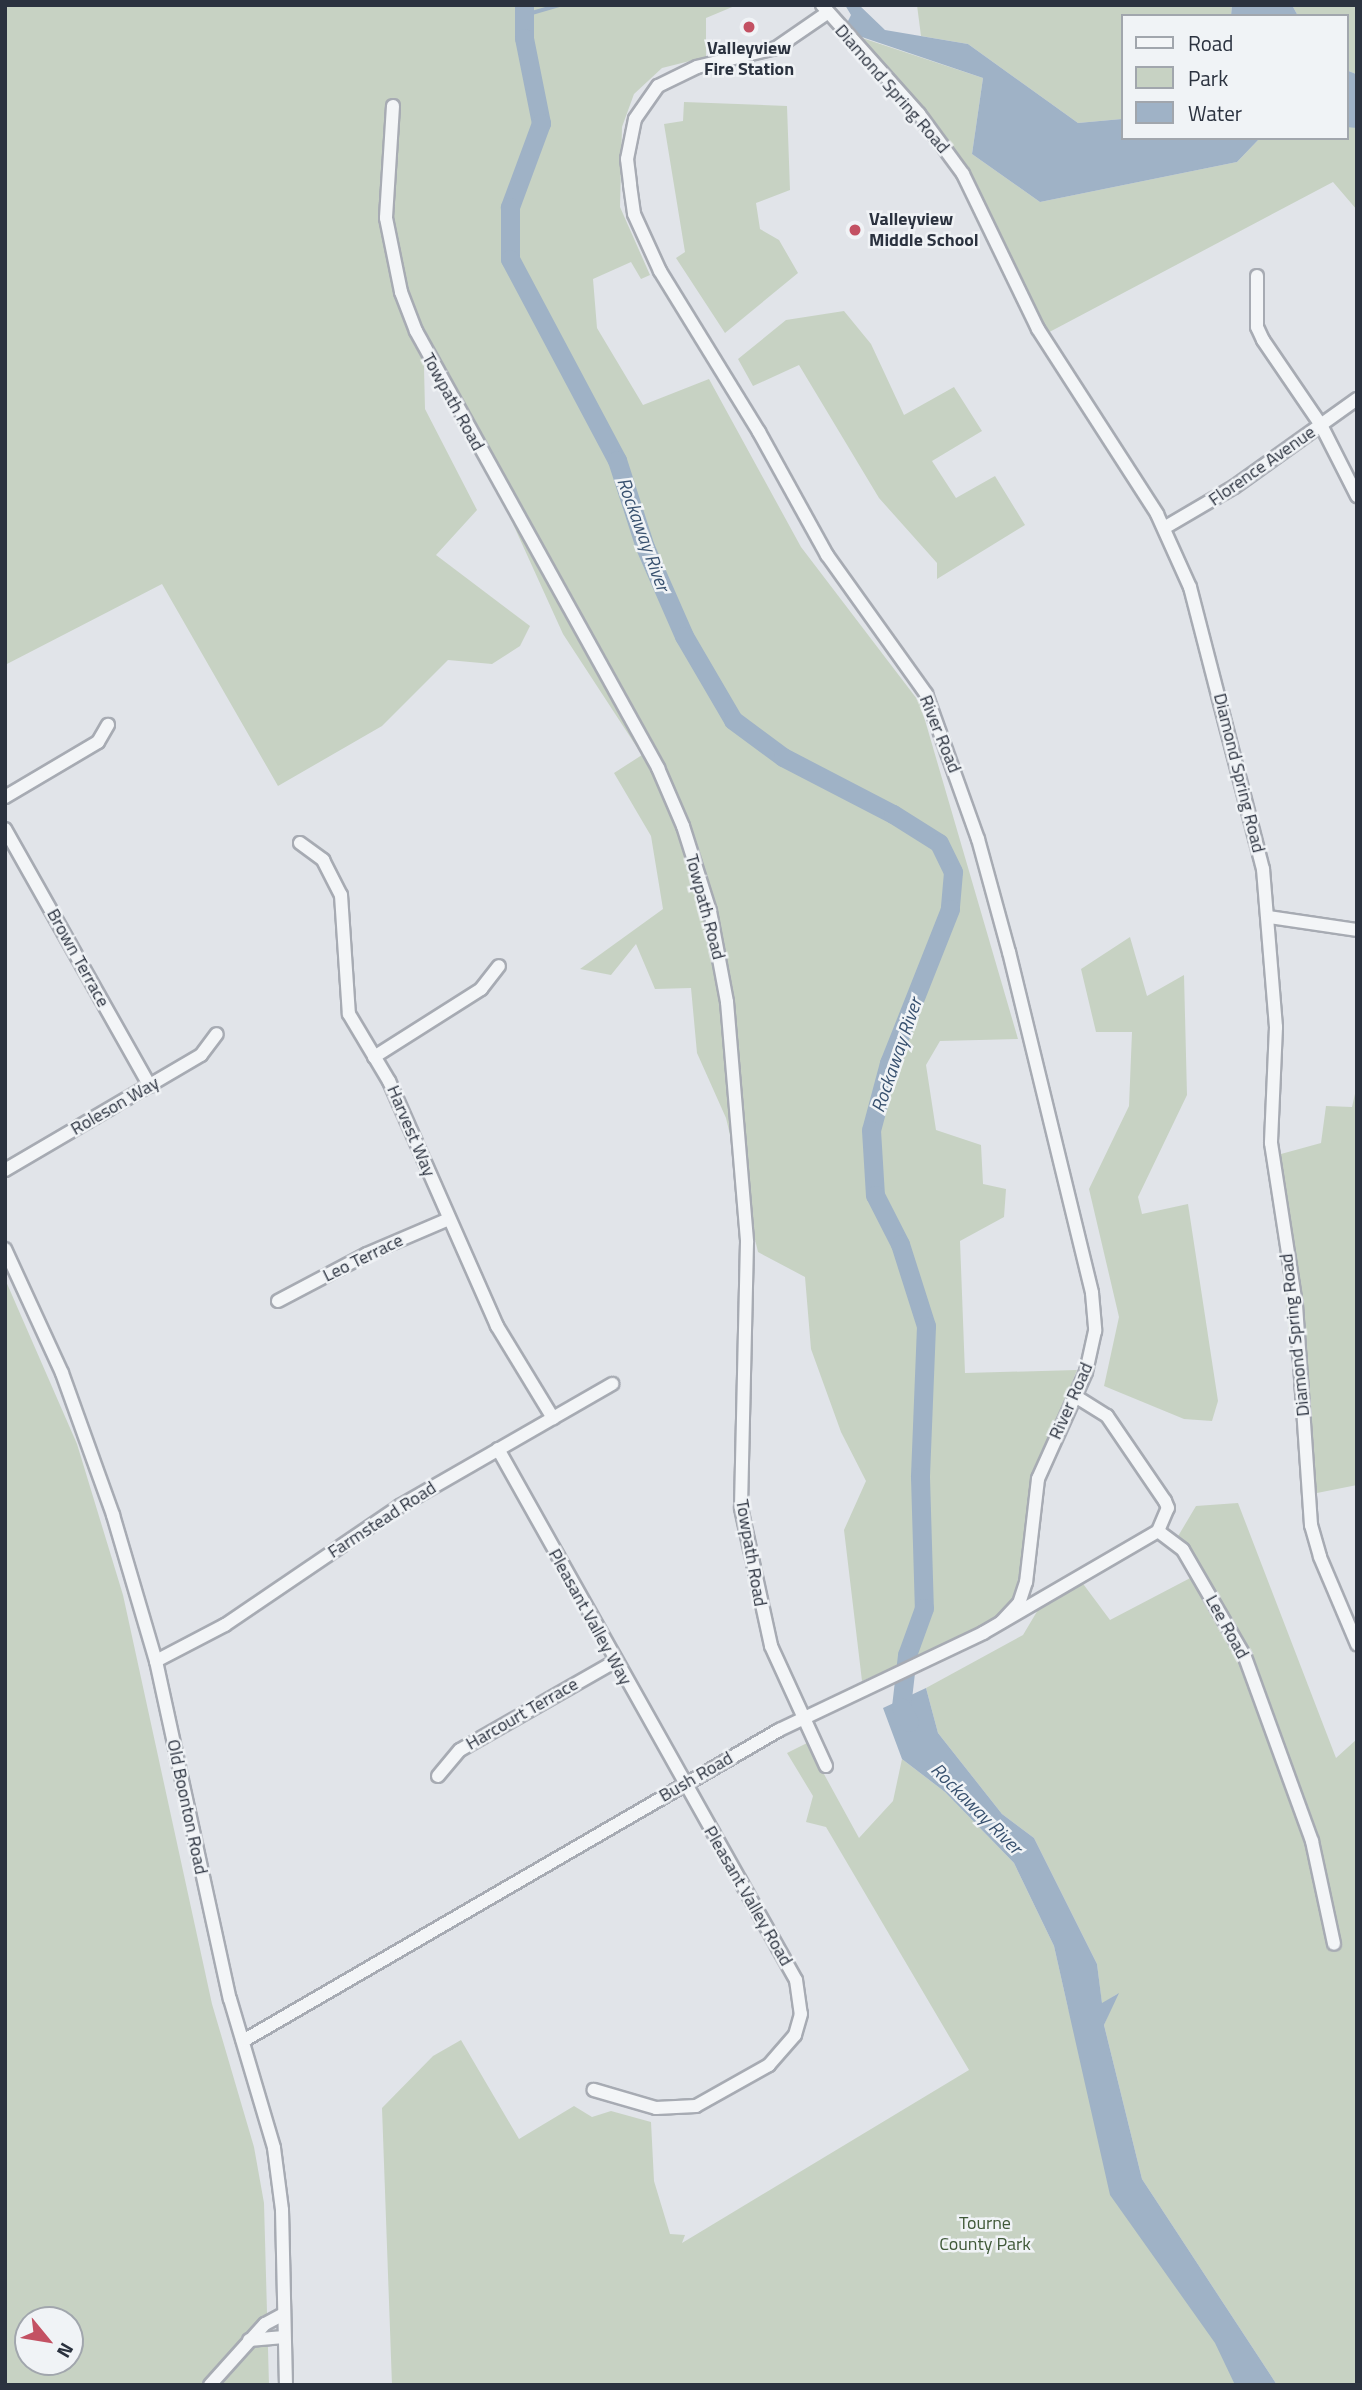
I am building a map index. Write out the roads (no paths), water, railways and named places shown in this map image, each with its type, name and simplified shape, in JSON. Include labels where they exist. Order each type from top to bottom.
[{"type":"street","name":"Diamond Spring Road","points":[[824,9],[919,114],[957,164],[1055,360],[1164,528],[1190,587],[1247,793],[1269,917],[1276,1027],[1271,1143],[1296,1305],[1310,1511],[1320,1557],[1357,1644]]},
{"type":"street","name":"River Road","points":[[824,9],[776,48],[697,67],[658,86],[641,107],[631,136],[628,159],[634,214],[660,271],[759,432],[827,555],[914,674],[951,759],[1009,952],[1092,1293],[1095,1331],[1090,1360],[1038,1479],[1026,1583],[1019,1604],[1001,1622]]},
{"type":"street","name":"Towpath Road","points":[[393,106],[386,218],[401,292],[416,331],[658,768],[683,826],[715,933],[740,1120],[747,1242],[741,1508],[761,1615],[803,1718],[826,1766]]},
{"type":"street","points":[[1257,276],[1257,327],[1321,425],[1357,496]]},
{"type":"street","name":"Florence Avenue","points":[[1164,528],[1234,488],[1357,399]]},
{"type":"street","points":[[5,797],[98,742],[108,725]]},
{"type":"street","name":"Brown Terrace","points":[[5,829],[150,1086]]},
{"type":"street","name":"Harvest Way","points":[[300,843],[323,860],[341,895],[349,1014],[389,1080],[497,1326],[553,1418]]},
{"type":"street","points":[[1269,917],[1357,930]]},
{"type":"street","points":[[374,1056],[481,989],[499,966]]},
{"type":"street","name":"Roleson Way","points":[[5,1170],[201,1055],[217,1034]]},
{"type":"street","name":"Leo Terrace","points":[[278,1301],[367,1254],[449,1219]]},
{"type":"street","name":"Old Boonton Road","points":[[5,1249],[62,1373],[113,1515],[156,1661],[230,1999],[278,2175],[286,2385]]},
{"type":"street","name":"Farmstead Road","points":[[156,1661],[225,1626],[369,1526],[612,1384]]},
{"type":"street","points":[[1075,1395],[1107,1416],[1165,1500],[1168,1508],[1158,1531]]},
{"type":"street","name":"Pleasant Valley Way","points":[[498,1449],[614,1662],[684,1783]]},
{"type":"street","name":"Bush Road","points":[[243,2041],[684,1783],[803,1718],[920,1665],[1001,1622],[1158,1531]]},
{"type":"street","name":"Lee Road","points":[[1158,1531],[1183,1550],[1245,1657],[1312,1841],[1334,1944]]},
{"type":"street","name":"Harcourt Terrace","points":[[438,1776],[460,1750],[614,1662]]},
{"type":"street","name":"Pleasant Valley Road","points":[[594,2090],[656,2108],[696,2106],[769,2066],[795,2035],[801,2014],[796,1980],[684,1783]]},
{"type":"street","points":[[210,2385],[248,2340],[284,2314]]},
{"type":"street","points":[[248,2340],[284,2337]]},
{"type":"water","points":[[845,5],[859,5],[885,30],[968,44],[1078,123],[1120,119],[1120,140],[1258,140],[1237,162],[1040,202],[972,154],[983,78],[856,35],[847,23],[851,15]]},
{"type":"water","points":[[1232,5],[1292,5],[1297,14],[1231,14]]},
{"type":"water","points":[[1348,71],[1356,74],[1357,128],[1348,127]]},
{"type":"water","points":[[926,1688],[938,1733],[1002,1814],[1034,1838],[1097,1964],[1102,2003],[1119,1993],[1104,2025],[1142,2179],[1277,2385],[1235,2385],[1215,2343],[1110,2195],[1054,1946],[1014,1863],[945,1792],[902,1759],[883,1708]]},
{"type":"waterway","name":"Rockaway River","points":[[524,5],[524,38],[541,123],[510,207],[510,259],[617,460],[645,547],[684,636],[733,720],[783,757],[893,814],[939,843],[953,872],[950,909],[889,1063],[871,1130],[875,1195],[900,1244],[926,1326],[920,1477],[924,1608],[907,1655],[901,1707],[909,1722]]},
{"type":"waterway","points":[[525,15],[561,5]]},
{"type":"place","name":"Valleyview Fire Station","points":[[749,27]]},
{"type":"place","name":"Valleyview Middle School","points":[[855,230]]},
{"type":"park label","name":"Tourne County Park","points":[[985,2234]]}]
